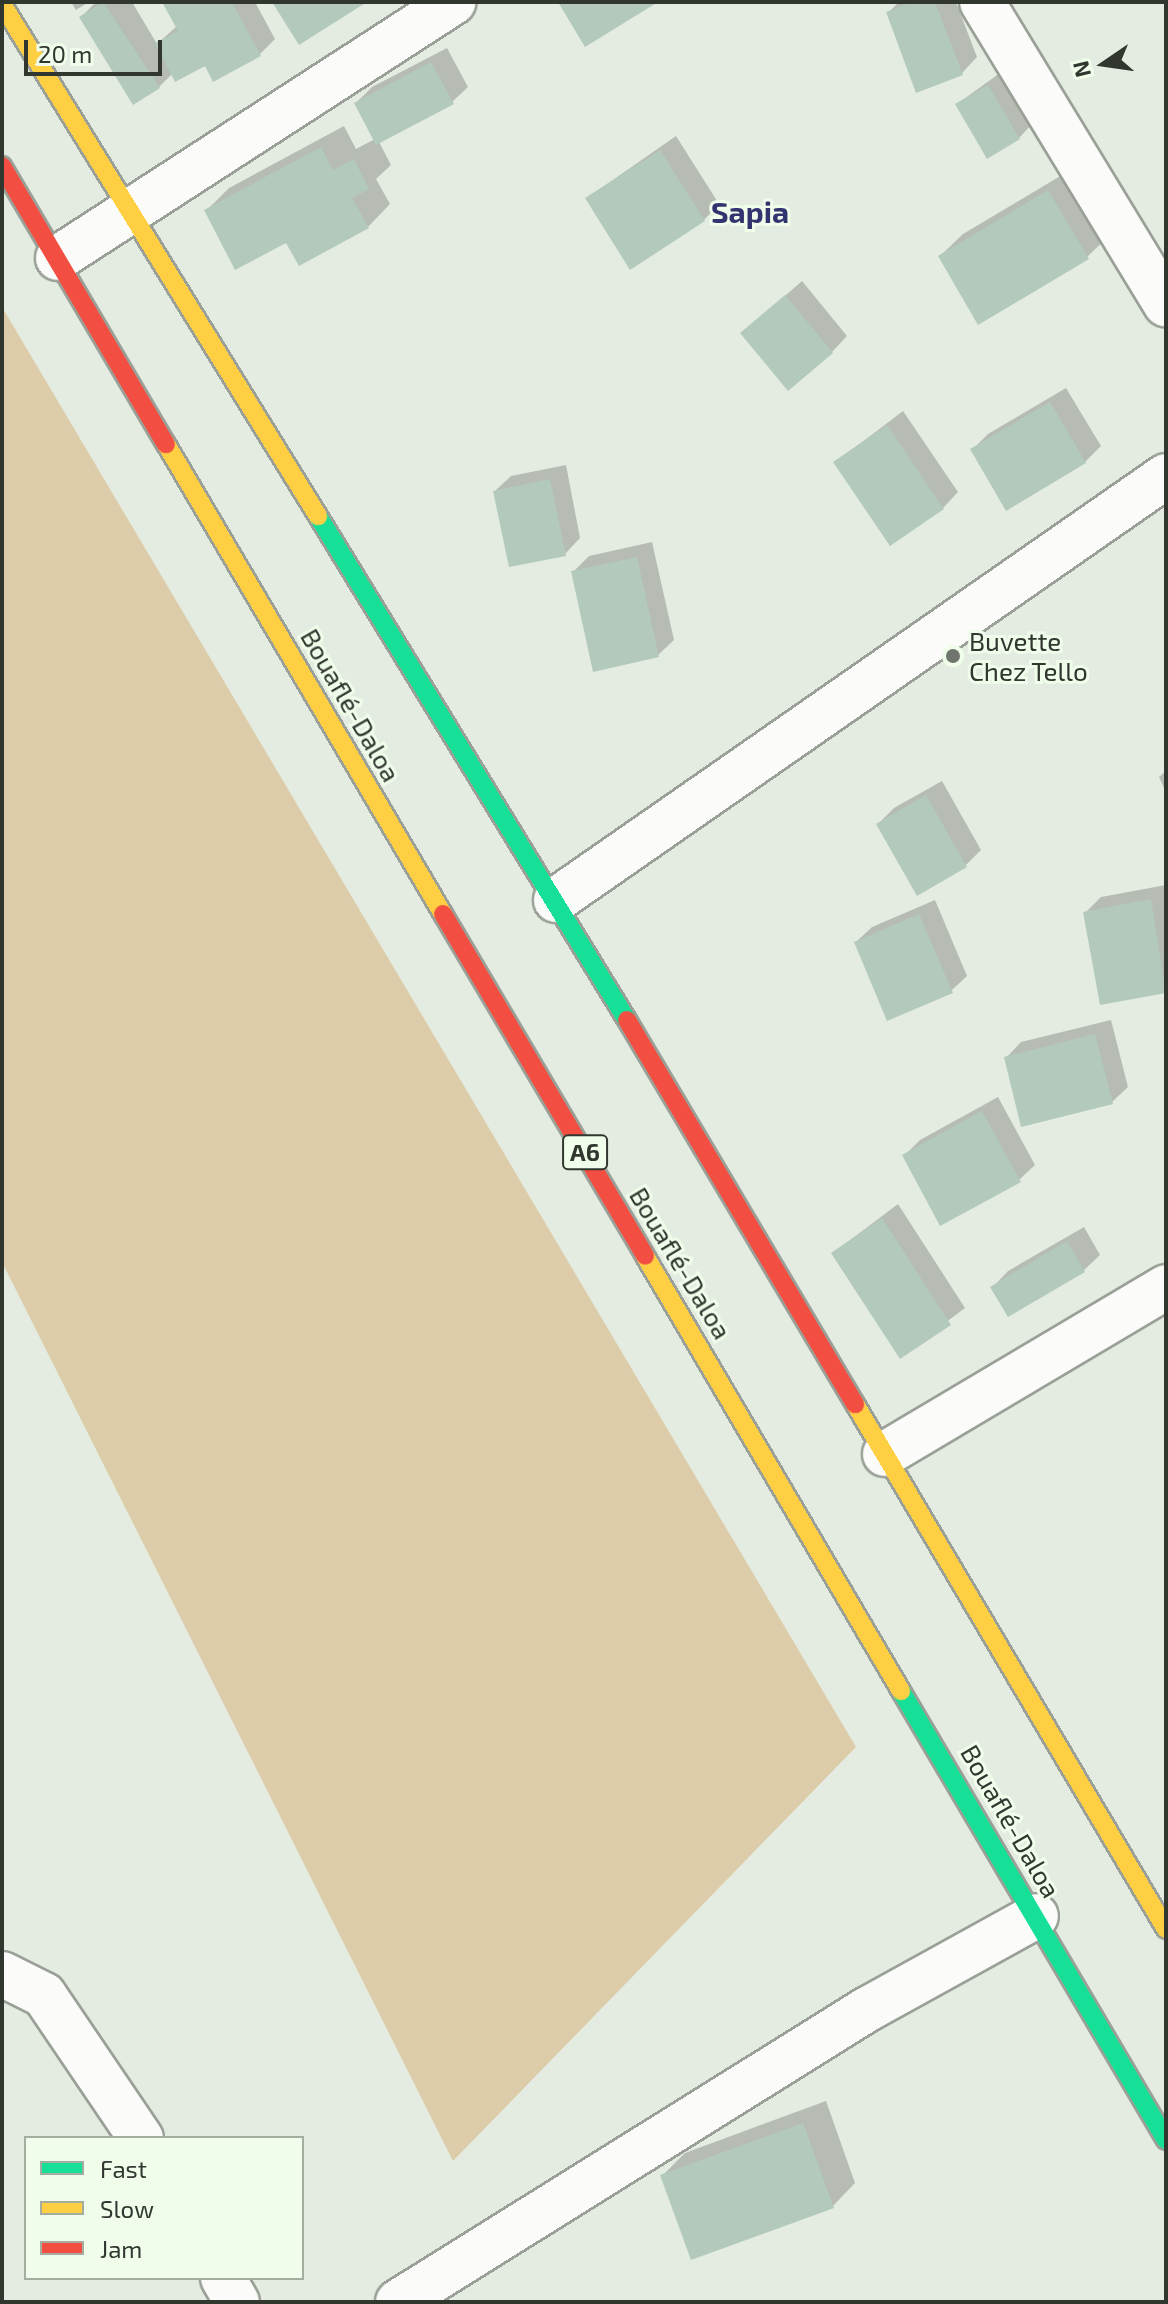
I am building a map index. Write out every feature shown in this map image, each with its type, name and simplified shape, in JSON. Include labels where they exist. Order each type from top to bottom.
[{"type":"highway","points":[[2,4],[126,210],[556,900],[1166,1929]]},
{"type":"highway","name":"Bouaflé-Daloa","points":[[2,166],[1166,2140]]},
{"type":"street","points":[[58,258],[126,210],[453,2]]},
{"type":"street","points":[[982,2],[1166,305]]},
{"type":"street","points":[[556,900],[1166,476]]},
{"type":"street","points":[[885,1454],[1166,1287]]},
{"type":"street","points":[[398,2302],[866,2010],[1036,1916]]},
{"type":"street","points":[[2,1974],[44,1995],[140,2136]]},
{"type":"street","points":[[224,2280],[237,2302]]},
{"type":"shaded area","points":[[2,307],[856,1747],[453,2161],[2,1262]]},
{"type":"building","points":[[103,2],[160,88],[133,105],[79,17]]},
{"type":"building","points":[[162,2],[232,2],[261,56],[213,82],[205,66],[175,82],[155,43],[178,31]]},
{"type":"building","points":[[272,2],[367,2],[299,45]]},
{"type":"building","points":[[558,2],[658,2],[585,47]]},
{"type":"building","points":[[912,2],[935,2],[963,75],[916,93],[886,12]]},
{"type":"building","points":[[431,62],[454,104],[376,145],[354,103]]},
{"type":"building","points":[[988,85],[1020,139],[987,159],[955,104]]},
{"type":"building","points":[[321,147],[333,170],[354,159],[369,189],[352,198],[369,228],[299,266],[286,243],[235,270],[204,210]]},
{"type":"building","points":[[660,150],[705,221],[630,270],[585,198]]},
{"type":"building","points":[[1048,190],[1089,259],[978,325],[938,256]]},
{"type":"building","points":[[785,295],[833,353],[788,391],[740,333]]},
{"type":"building","points":[[1050,402],[1086,463],[1006,511],[970,449]]},
{"type":"building","points":[[887,425],[944,509],[890,546],[833,462]]},
{"type":"building","points":[[550,479],[566,556],[509,567],[493,491]]},
{"type":"building","points":[[637,557],[659,657],[593,672],[571,571]]},
{"type":"building","points":[[926,795],[967,867],[917,896],[876,824]]},
{"type":"building","points":[[1151,899],[1166,993],[1100,1005],[1083,912]]},
{"type":"building","points":[[919,914],[953,993],[887,1021],[854,942]]},
{"type":"building","points":[[1095,1034],[1113,1104],[1021,1127],[1004,1057]]},
{"type":"building","points":[[982,1111],[1021,1182],[940,1226],[902,1155]]},
{"type":"building","points":[[882,1218],[951,1325],[900,1359],[831,1253]]},
{"type":"building","points":[[1067,1241],[1085,1272],[1008,1317],[990,1287]]},
{"type":"building","points":[[803,2123],[834,2208],[691,2260],[660,2175]]},
{"type":"traffic: fast","points":[[318,516],[627,1020]]},
{"type":"traffic: fast","points":[[901,1691],[1166,2140]]},
{"type":"traffic: slow","points":[[2,4],[318,516]]},
{"type":"traffic: slow","points":[[166,444],[443,914]]},
{"type":"traffic: slow","points":[[645,1256],[901,1691]]},
{"type":"traffic: slow","points":[[855,1404],[1166,1929]]},
{"type":"traffic: jam","points":[[2,166],[166,444]]},
{"type":"traffic: jam","points":[[443,914],[645,1256]]},
{"type":"traffic: jam","points":[[627,1020],[855,1404]]},
{"type":"place","name":"Buvette Chez Tello","points":[[953,656]]},
{"type":"district","name":"Sapia","points":[[750,211]]}]
